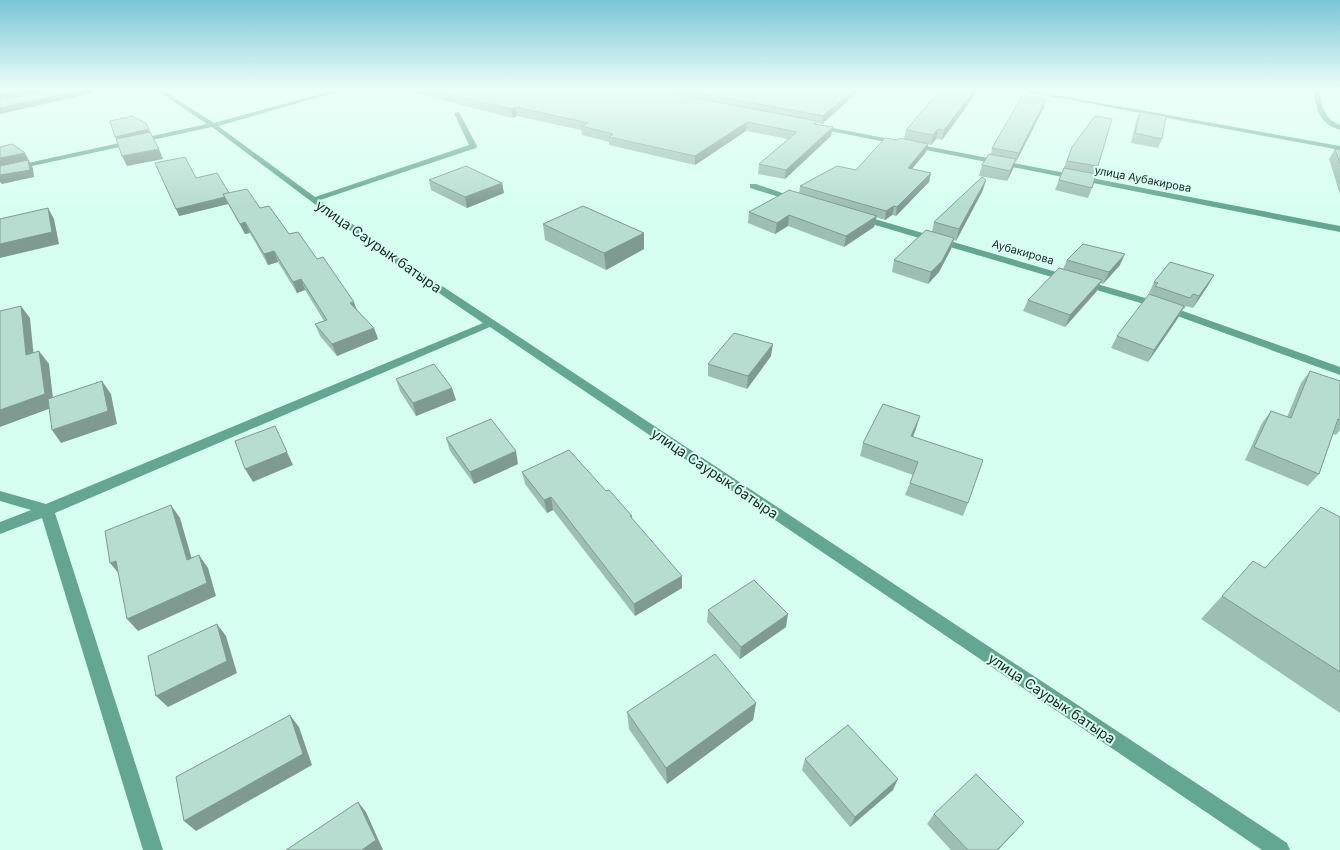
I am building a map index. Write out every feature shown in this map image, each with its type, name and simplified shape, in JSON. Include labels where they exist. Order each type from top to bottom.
[{"type":"street","points":[[0,171],[201,128]]},
{"type":"street","name":"улица Саурык батыра","points":[[217,128],[383,251],[1280,850]]},
{"type":"street","points":[[313,200],[473,146],[464,128]]},
{"type":"street","name":"улица Аубакирова","points":[[822,128],[1340,229]]},
{"type":"street","points":[[1233,128],[1340,148]]},
{"type":"street","points":[[753,186],[810,202]]},
{"type":"street","name":"Аубакирова","points":[[847,214],[1148,302],[1340,372]]},
{"type":"street","points":[[0,528],[491,323]]},
{"type":"street","points":[[0,496],[47,510]]},
{"type":"street","points":[[47,510],[153,850]]},
{"type":"building","points":[[112,128],[149,129],[115,137]]},
{"type":"building","points":[[588,128],[738,128],[695,156],[609,137],[613,134]]},
{"type":"building","points":[[775,128],[832,128],[786,170],[759,164],[797,132]]},
{"type":"building","points":[[908,128],[946,128],[944,130],[938,129],[933,135],[906,130]]},
{"type":"building","points":[[1004,128],[1032,128],[1019,153],[992,148]]},
{"type":"building","points":[[1086,128],[1109,128],[1098,166],[1067,161],[1072,147]]},
{"type":"building","points":[[1136,128],[1164,128],[1162,139],[1135,133]]},
{"type":"building","points":[[150,132],[159,149],[122,156],[116,139]]},
{"type":"building","points":[[885,138],[898,140],[900,138],[928,144],[908,168],[931,173],[897,207],[894,206],[886,211],[800,186],[837,166],[856,170]]},
{"type":"building","points":[[12,144],[25,153],[0,158],[0,147]]},
{"type":"building","points":[[1335,149],[1340,150],[1340,164]]},
{"type":"building","points":[[989,154],[1016,159],[1010,171],[982,165]]},
{"type":"building","points":[[185,157],[196,178],[217,173],[229,193],[223,194],[225,197],[176,209],[155,163]]},
{"type":"building","points":[[28,160],[30,170],[0,175],[0,166]]},
{"type":"building","points":[[466,166],[502,183],[465,197],[429,180]]},
{"type":"building","points":[[1064,168],[1096,174],[1092,188],[1059,180]]},
{"type":"building","points":[[982,177],[986,180],[959,229],[934,222]]},
{"type":"building","points":[[247,189],[260,208],[269,206],[289,234],[298,232],[317,259],[323,257],[354,302],[350,303],[374,328],[332,344],[315,324],[327,320],[301,279],[293,282],[274,251],[264,254],[245,222],[240,224],[223,194]]},
{"type":"building","points":[[789,190],[877,216],[846,236],[789,215],[777,223],[749,212]]},
{"type":"building","points":[[583,206],[644,233],[604,253],[543,224]]},
{"type":"building","points":[[48,208],[52,232],[0,244],[0,219]]},
{"type":"building","points":[[926,230],[954,238],[942,261],[931,272],[894,260]]},
{"type":"building","points":[[1083,244],[1125,254],[1109,272],[1067,260]]},
{"type":"building","points":[[1170,262],[1214,275],[1199,296],[1193,294],[1190,298],[1155,286],[1158,283],[1154,282]]},
{"type":"building","points":[[1059,268],[1102,280],[1070,315],[1028,300]]},
{"type":"building","points":[[1149,294],[1184,306],[1154,350],[1117,336]]},
{"type":"building","points":[[21,306],[26,355],[39,351],[45,394],[0,410],[0,311]]},
{"type":"building","points":[[734,333],[773,344],[748,376],[708,364]]},
{"type":"building","points":[[434,364],[452,388],[413,403],[396,379]]},
{"type":"building","points":[[1310,371],[1340,381],[1340,420],[1338,419],[1319,474],[1254,447],[1271,411],[1291,418]]},
{"type":"building","points":[[102,381],[108,411],[52,430],[48,399]]},
{"type":"building","points":[[883,404],[920,416],[911,436],[983,460],[968,503],[910,483],[918,462],[863,443]]},
{"type":"building","points":[[491,419],[516,451],[470,472],[446,438]]},
{"type":"building","points":[[275,426],[287,452],[245,469],[235,441]]},
{"type":"building","points":[[569,450],[606,491],[609,490],[682,576],[634,604],[551,497],[544,500],[522,472]]},
{"type":"building","points":[[171,505],[187,560],[199,555],[207,583],[127,619],[116,561],[110,563],[105,531]]},
{"type":"building","points":[[1321,507],[1340,517],[1340,672],[1222,596],[1253,561],[1265,568]]},
{"type":"building","points":[[754,580],[788,614],[741,647],[708,610]]},
{"type":"building","points":[[217,624],[227,661],[156,696],[148,656]]},
{"type":"building","points":[[715,654],[756,703],[666,768],[627,712]]},
{"type":"building","points":[[290,715],[303,754],[184,821],[176,777]]},
{"type":"building","points":[[848,725],[898,779],[855,817],[805,759]]},
{"type":"building","points":[[976,774],[1024,822],[997,850],[968,850],[934,814]]},
{"type":"building","points":[[358,802],[376,840],[362,850],[286,850]]}]
